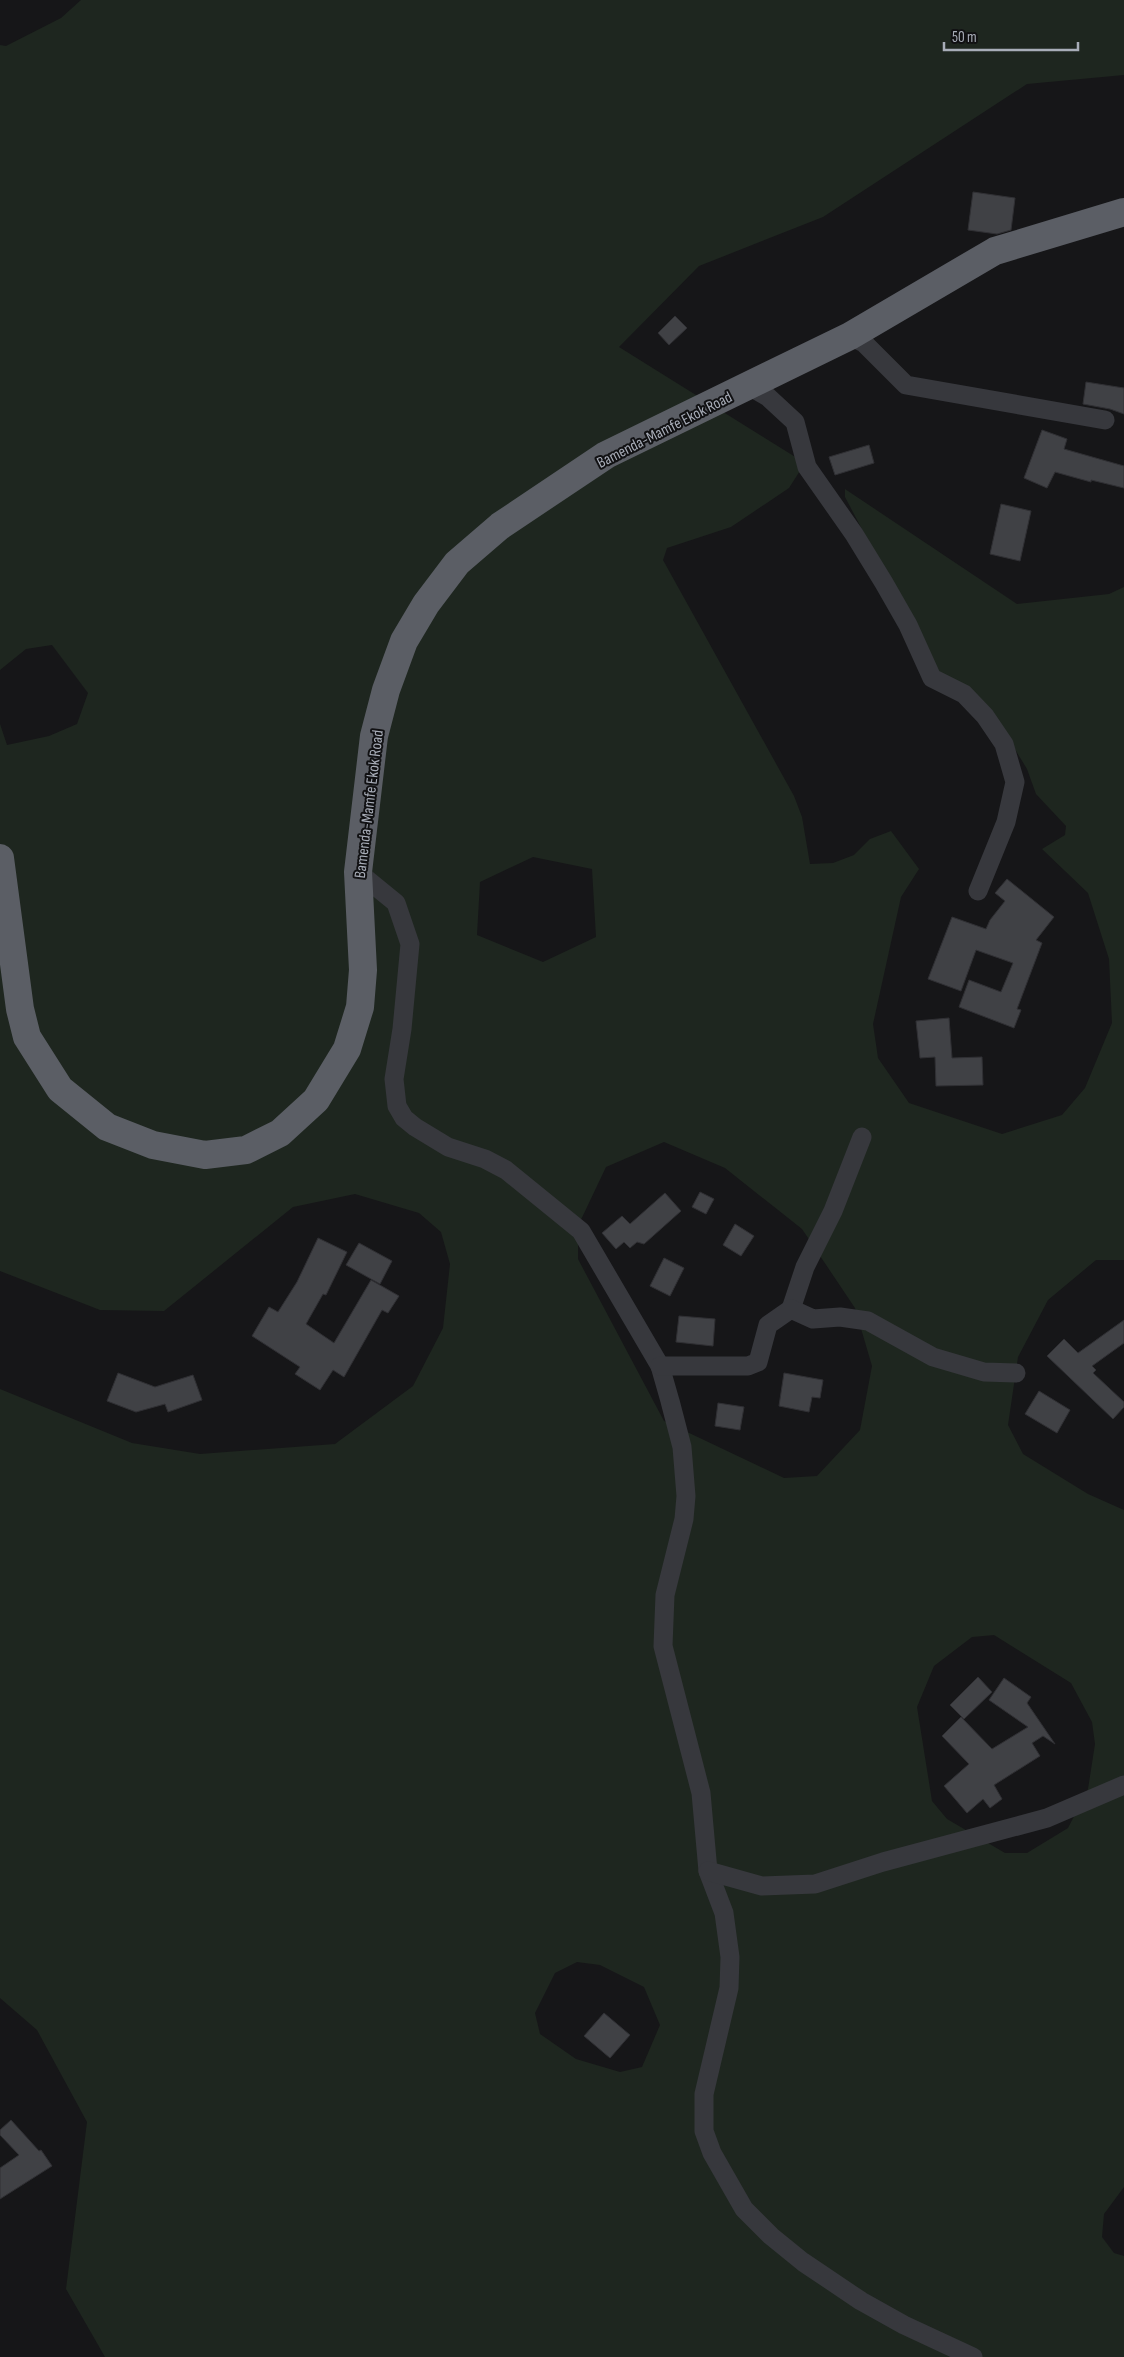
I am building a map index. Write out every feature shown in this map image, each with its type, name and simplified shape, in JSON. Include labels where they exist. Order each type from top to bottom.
[{"type":"highway","name":"Bamenda-Mamfe Ekok Road","points":[[0,858],[20,1010],[27,1037],[60,1089],[106,1127],[153,1145],[206,1155],[246,1150],[280,1132],[316,1100],[347,1049],[360,1007],[363,970],[358,872],[374,736],[386,690],[404,641],[426,604],[457,563],[500,526],[606,455],[850,336],[995,251],[1124,212]]},
{"type":"street","points":[[850,336],[864,343],[906,385],[1104,420]]},
{"type":"street","points":[[750,386],[768,397],[795,422],[807,467],[854,534],[884,583],[908,625],[932,678],[964,694],[985,716],[1004,744],[1015,782],[1006,822],[978,891]]},
{"type":"street","points":[[358,872],[396,903],[410,944],[402,1029],[394,1078],[397,1106],[404,1118],[414,1127],[448,1147],[485,1159],[506,1170],[581,1231],[660,1366],[682,1447],[686,1496],[684,1519],[665,1595],[663,1646],[701,1793],[708,1871],[724,1913],[730,1976],[704,2094],[704,2131],[712,2153],[744,2209],[771,2236],[803,2262],[861,2301],[904,2325],[973,2357]]},
{"type":"street","points":[[660,1366],[748,1366],[758,1362],[768,1325],[791,1309],[805,1266],[833,1210],[862,1137]]},
{"type":"street","points":[[791,1309],[813,1319],[840,1318],[868,1321],[933,1357],[984,1372],[1016,1374]]},
{"type":"street","points":[[708,1871],[762,1886],[815,1884],[883,1862],[1047,1818],[1124,1785]]},
{"type":"shaded area","points":[[81,0],[1124,0],[1124,75],[1027,84],[823,217],[699,266],[619,347],[805,463],[789,488],[731,527],[667,548],[663,560],[794,796],[802,817],[810,864],[833,863],[854,855],[870,839],[891,831],[919,869],[901,897],[873,1024],[878,1058],[909,1103],[1002,1134],[1062,1115],[1085,1088],[1112,1023],[1109,959],[1088,893],[1042,849],[1065,835],[1066,826],[1036,794],[1027,769],[1010,741],[940,677],[845,497],[845,489],[1017,604],[1109,594],[1124,587],[1124,1260],[1096,1260],[1048,1300],[1018,1357],[1008,1425],[1023,1454],[1088,1494],[1124,1510],[1124,2187],[1104,2214],[1102,2237],[1114,2253],[1124,2256],[1124,2357],[105,2357],[66,2289],[87,2122],[37,2030],[0,1998],[0,1389],[132,1443],[200,1454],[335,1444],[413,1386],[443,1328],[450,1264],[441,1232],[419,1213],[355,1194],[293,1207],[164,1311],[100,1310],[0,1271],[0,724],[7,745],[49,736],[77,724],[88,693],[52,645],[26,649],[0,670],[0,45],[6,46],[61,18]],"holes":[[[533,857],[592,869],[596,937],[543,962],[477,935],[480,882]],[[664,1142],[725,1168],[802,1229],[855,1308],[872,1366],[860,1430],[817,1476],[784,1478],[664,1421],[578,1259],[578,1226],[606,1167]],[[994,1635],[1071,1683],[1092,1722],[1095,1744],[1088,1789],[1068,1828],[1027,1853],[1005,1853],[947,1819],[932,1801],[917,1707],[934,1666],[972,1637]],[[577,1962],[600,1965],[644,1987],[660,2025],[642,2067],[620,2072],[576,2059],[540,2034],[535,2013],[555,1973]]]},
{"type":"building","points":[[973,192],[1015,198],[1011,230],[997,234],[968,230]]},
{"type":"building","points":[[675,316],[687,328],[669,345],[658,333]]},
{"type":"building","points":[[1086,382],[1124,388],[1124,414],[1110,409],[1083,404]]},
{"type":"building","points":[[1042,430],[1067,439],[1064,449],[1124,466],[1124,488],[1091,480],[1091,482],[1055,472],[1047,488],[1024,478]]},
{"type":"building","points":[[869,445],[874,463],[835,475],[829,457]]},
{"type":"building","points":[[1001,504],[1031,511],[1020,561],[990,554]]},
{"type":"building","points":[[1007,879],[1054,917],[1036,940],[1042,943],[1017,1009],[1021,1010],[1014,1028],[959,1007],[969,980],[1001,992],[1013,963],[976,950],[961,991],[928,979],[952,917],[986,929],[990,920],[1005,901],[995,893]]},
{"type":"building","points":[[949,1018],[952,1058],[982,1057],[983,1085],[936,1086],[935,1057],[920,1058],[916,1021]]},
{"type":"building","points":[[700,1192],[714,1199],[706,1214],[692,1207]]},
{"type":"building","points":[[665,1193],[681,1211],[644,1244],[637,1242],[630,1248],[624,1242],[616,1249],[602,1233],[622,1216],[630,1224]]},
{"type":"building","points":[[735,1224],[754,1236],[741,1256],[723,1245]]},
{"type":"building","points":[[318,1238],[347,1252],[326,1295],[323,1294],[306,1324],[334,1343],[371,1280],[399,1296],[388,1313],[382,1310],[344,1377],[333,1370],[320,1390],[295,1374],[300,1367],[252,1336],[269,1307],[278,1312],[297,1282]]},
{"type":"building","points":[[359,1243],[392,1261],[380,1284],[346,1265]]},
{"type":"building","points":[[664,1258],[684,1268],[670,1296],[650,1286]]},
{"type":"building","points":[[679,1316],[715,1319],[713,1346],[676,1342]]},
{"type":"building","points":[[1124,1320],[1124,1343],[1092,1366],[1096,1370],[1093,1373],[1124,1402],[1124,1407],[1113,1419],[1047,1356],[1064,1339],[1078,1353]]},
{"type":"building","points":[[118,1373],[155,1387],[193,1375],[202,1400],[168,1412],[165,1404],[136,1412],[107,1401]]},
{"type":"building","points":[[784,1373],[823,1380],[820,1398],[812,1397],[809,1412],[779,1406]]},
{"type":"building","points":[[1039,1391],[1070,1410],[1057,1433],[1025,1414]]},
{"type":"building","points":[[718,1403],[744,1407],[740,1430],[715,1426]]},
{"type":"building","points":[[978,1677],[992,1692],[964,1719],[950,1705]]},
{"type":"building","points":[[1004,1678],[1031,1697],[1027,1703],[1055,1744],[1043,1736],[1032,1743],[1040,1756],[994,1785],[1002,1799],[990,1808],[983,1799],[967,1813],[944,1786],[969,1764],[942,1736],[961,1717],[992,1749],[1028,1727],[989,1700]]},
{"type":"building","points":[[604,2013],[630,2035],[610,2058],[584,2036]]},
{"type":"building","points":[[11,2120],[39,2151],[41,2150],[52,2166],[0,2199],[0,2168],[19,2155],[0,2135],[0,2130]]}]
